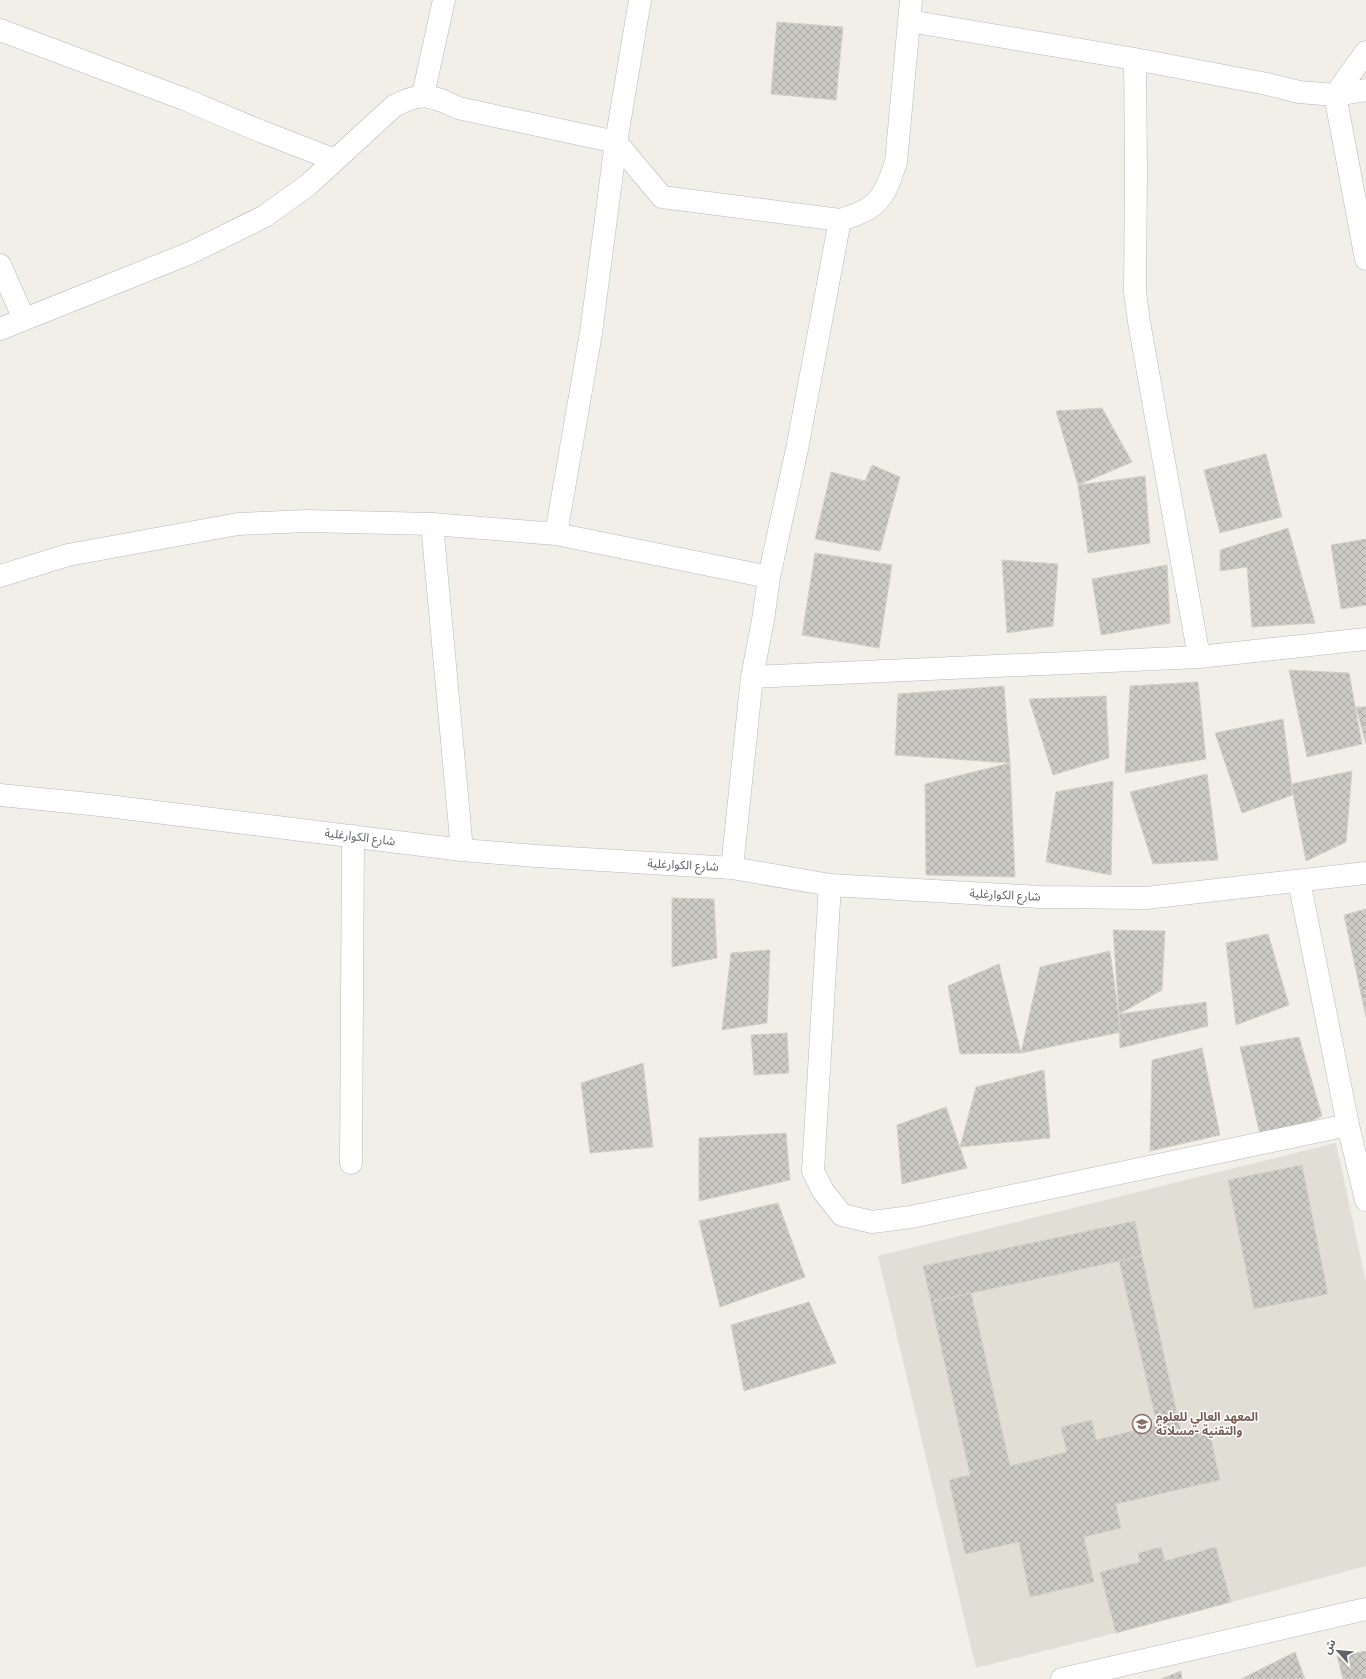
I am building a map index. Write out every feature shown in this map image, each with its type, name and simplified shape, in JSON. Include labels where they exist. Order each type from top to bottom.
[{"type":"street","points":[[423,95],[444,0]]},
{"type":"street","points":[[556,534],[591,333],[616,142],[640,0]]},
{"type":"street","points":[[0,329],[190,253],[265,216],[288,201],[394,106],[408,99],[423,95],[440,99],[458,108],[616,142],[662,197],[840,220],[859,215],[874,206],[888,188],[896,162],[910,10],[1135,60],[1267,84],[1299,92],[1335,95],[1366,90]]},
{"type":"street","points":[[0,30],[184,99],[260,131],[335,160]]},
{"type":"street","points":[[1366,52],[1335,95],[1366,260]]},
{"type":"street","points":[[1135,60],[1135,292],[1139,322],[1199,657]]},
{"type":"street","points":[[732,868],[752,677],[763,620],[769,577],[797,449],[840,220]]},
{"type":"street","points":[[0,265],[24,319]]},
{"type":"street","points":[[0,576],[68,555],[238,524],[307,522],[432,524],[556,534],[769,577]]},
{"type":"street","points":[[432,524],[462,850]]},
{"type":"street","points":[[752,677],[1199,657],[1366,639]]},
{"type":"street","name":"شارع الكوارغلية","points":[[0,796],[100,805],[462,850],[732,868],[830,885],[1040,897],[1146,898],[1366,873]]},
{"type":"street","points":[[351,1163],[353,836]]},
{"type":"street","points":[[1299,881],[1348,1125],[1366,1200]]},
{"type":"street","points":[[830,885],[813,1171],[823,1190],[842,1215],[872,1222],[911,1217],[1348,1125]]},
{"type":"street","points":[[1062,1679],[1366,1609]]},
{"type":"shaded area","name":"المعهد العالي للعلوم والتقنية -مسلاتة","points":[[1336,1143],[1366,1282],[1366,1566],[1116,1633],[976,1668],[878,1256]]},
{"type":"building","points":[[777,22],[843,27],[836,100],[771,94]]},
{"type":"building","points":[[1102,408],[1132,462],[1078,485],[1056,411]]},
{"type":"building","points":[[1266,454],[1282,517],[1220,533],[1204,470]]},
{"type":"building","points":[[872,465],[900,477],[880,551],[815,539],[831,472],[865,481]]},
{"type":"building","points":[[1145,476],[1150,543],[1088,553],[1078,485]]},
{"type":"building","points":[[1288,528],[1315,623],[1252,627],[1247,567],[1220,571],[1220,550]]},
{"type":"building","points":[[1366,539],[1366,605],[1341,609],[1331,545]]},
{"type":"building","points":[[815,553],[892,565],[879,648],[802,635]]},
{"type":"building","points":[[1002,560],[1058,564],[1053,626],[1007,633]]},
{"type":"building","points":[[1167,565],[1170,623],[1101,635],[1092,579]]},
{"type":"building","points":[[1289,670],[1349,673],[1362,744],[1307,757]]},
{"type":"building","points":[[1198,682],[1206,759],[1125,773],[1130,686]]},
{"type":"building","points":[[1004,686],[1010,763],[895,755],[898,694]]},
{"type":"building","points":[[1106,696],[1109,758],[1053,775],[1029,699]]},
{"type":"building","points":[[1356,707],[1366,707],[1366,744]]},
{"type":"building","points":[[1283,719],[1293,795],[1242,813],[1215,733]]},
{"type":"building","points":[[1010,763],[1015,877],[926,875],[925,784]]},
{"type":"building","points":[[1352,771],[1346,842],[1306,861],[1291,784]]},
{"type":"building","points":[[1207,774],[1218,860],[1153,864],[1130,792]]},
{"type":"building","points":[[1113,781],[1111,875],[1046,862],[1056,792]]},
{"type":"building","points":[[672,898],[714,899],[717,958],[672,967]]},
{"type":"building","points":[[1366,909],[1366,1017],[1344,915]]},
{"type":"building","points":[[1113,930],[1165,931],[1162,990],[1119,1014]]},
{"type":"building","points":[[1268,934],[1289,1005],[1236,1025],[1226,943]]},
{"type":"building","points":[[770,950],[767,1023],[722,1030],[731,953]]},
{"type":"building","points":[[1110,951],[1121,1032],[1021,1053],[1040,967]]},
{"type":"building","points":[[999,964],[1021,1053],[960,1054],[948,986]]},
{"type":"building","points":[[1206,1002],[1208,1026],[1120,1048],[1119,1014]]},
{"type":"building","points":[[787,1033],[789,1073],[754,1075],[751,1035]]},
{"type":"building","points":[[1299,1037],[1322,1116],[1262,1143],[1240,1047]]},
{"type":"building","points":[[1202,1048],[1220,1135],[1150,1151],[1152,1060]]},
{"type":"building","points":[[643,1063],[653,1147],[590,1153],[581,1083]]},
{"type":"building","points":[[1044,1070],[1050,1138],[960,1147],[976,1087]]},
{"type":"building","points":[[946,1107],[967,1168],[902,1184],[897,1125]]},
{"type":"building","points":[[786,1133],[790,1180],[699,1201],[699,1138]]},
{"type":"building","points":[[1302,1165],[1328,1294],[1254,1309],[1228,1180]]},
{"type":"building","points":[[778,1203],[805,1277],[720,1307],[699,1221]]},
{"type":"building","points":[[1135,1221],[1142,1256],[931,1302],[923,1266]]},
{"type":"building","points":[[1142,1256],[1182,1436],[1209,1430],[1220,1480],[1116,1504],[1121,1528],[1084,1537],[1094,1582],[1030,1597],[1019,1542],[965,1554],[949,1480],[970,1475],[931,1302],[971,1293],[1010,1466],[1067,1452],[1061,1427],[1092,1420],[1096,1440],[1157,1425],[1119,1261]]},
{"type":"building","points":[[809,1302],[836,1363],[744,1391],[731,1325]]},
{"type":"building","points":[[1161,1547],[1165,1561],[1216,1547],[1231,1602],[1116,1633],[1100,1572],[1140,1562],[1138,1553]]},
{"type":"building","points":[[1366,1651],[1366,1679],[1343,1679],[1337,1656]]},
{"type":"building","points":[[1295,1652],[1305,1679],[1241,1679]]},
{"type":"building","points":[[1181,1671],[1182,1679],[1161,1679]]},
{"type":"place","name":"المعهد العالي للعلوم والتقنية -مسلاتة","points":[[1142,1424]]}]
